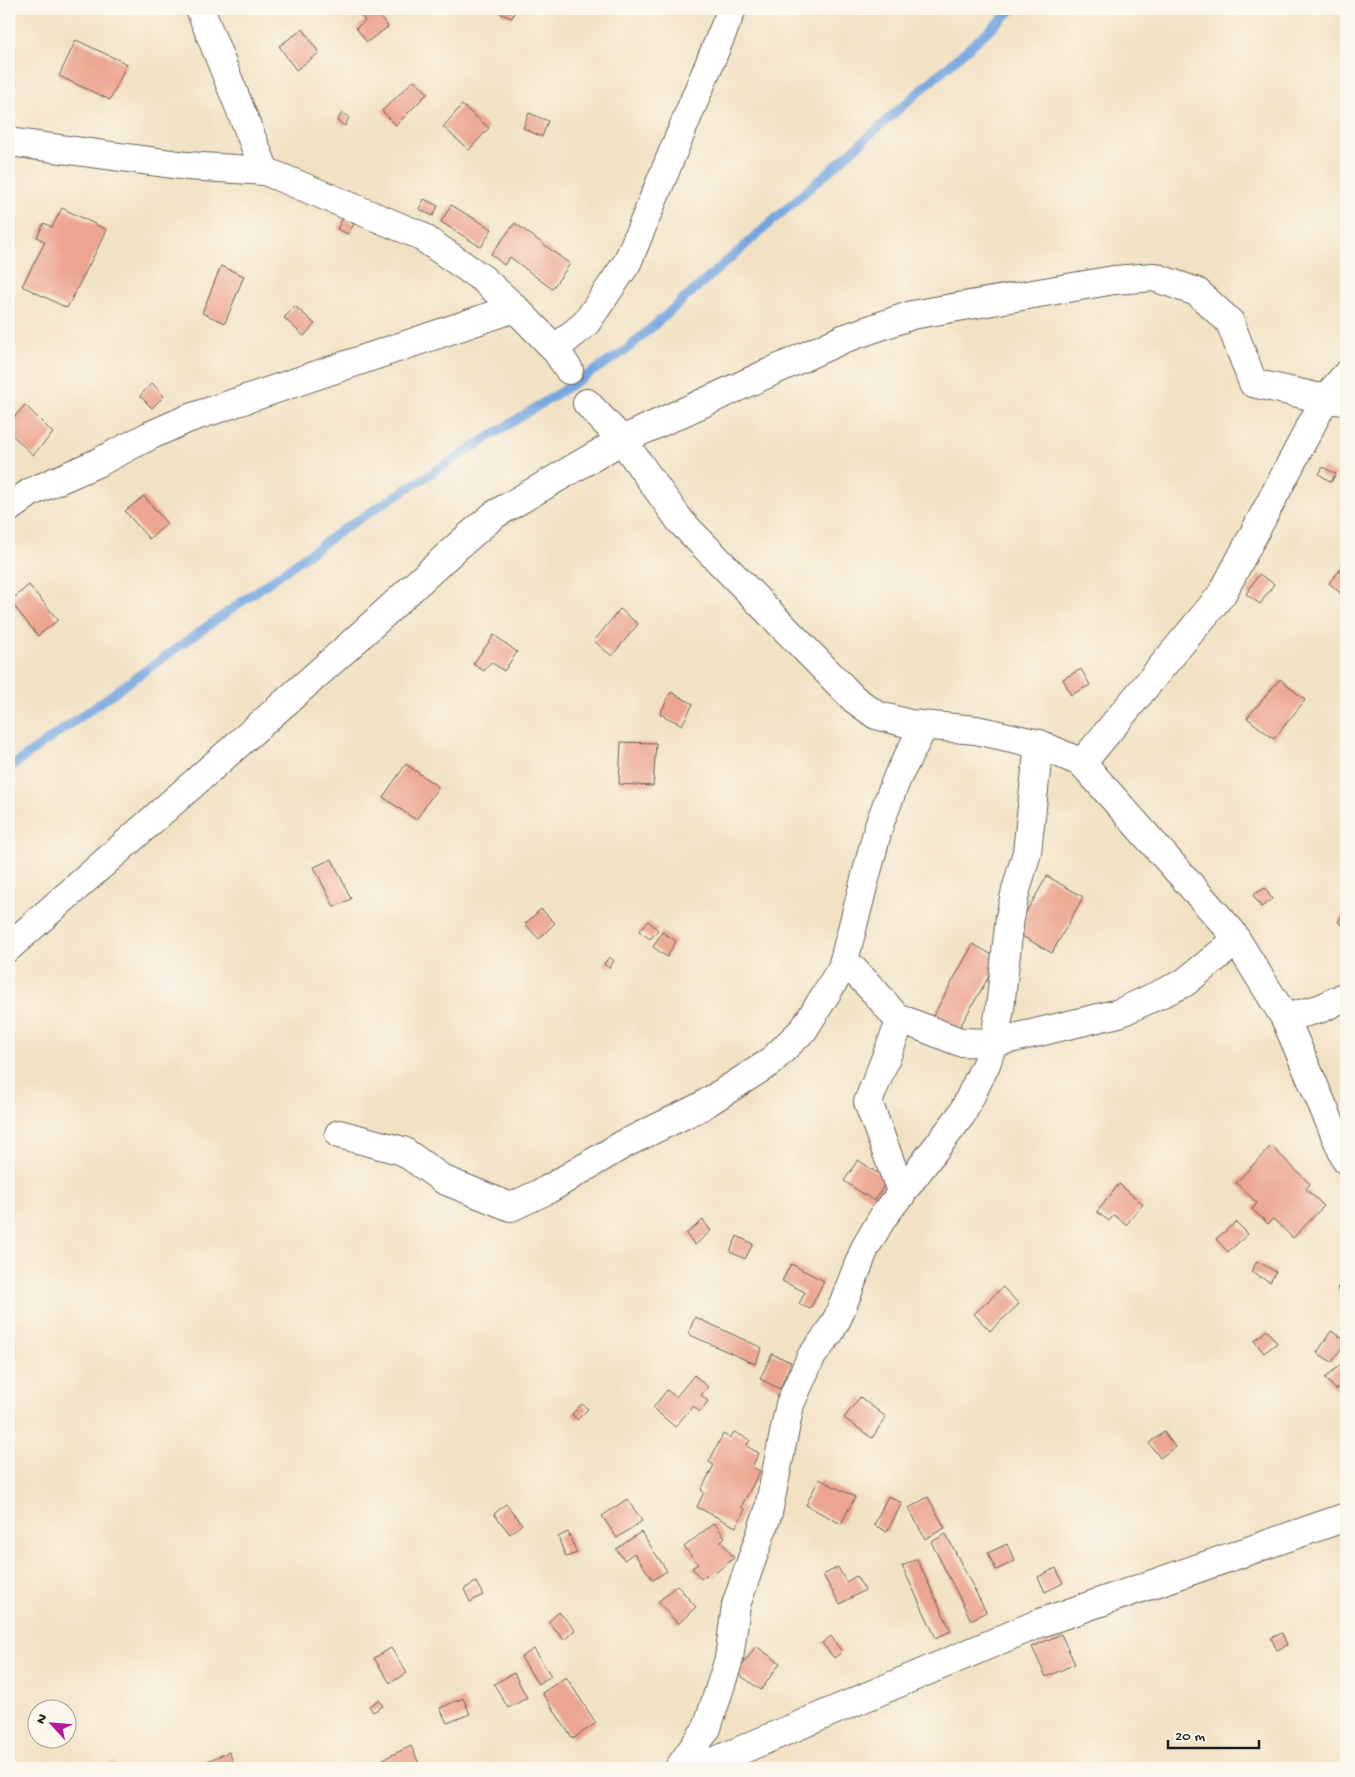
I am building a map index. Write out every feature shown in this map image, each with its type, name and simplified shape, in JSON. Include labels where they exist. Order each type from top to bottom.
[{"type":"street","points":[[200,9],[264,171]]},
{"type":"street","points":[[9,142],[187,166],[264,171],[419,234],[483,279],[515,308],[562,360],[626,263],[732,9]]},
{"type":"street","points":[[9,947],[494,515],[622,440],[843,339],[912,314],[1114,280],[1154,277],[1197,292],[1230,322],[1253,383],[1336,400]]},
{"type":"street","points":[[9,508],[31,492],[97,463],[187,419],[515,308]]},
{"type":"street","points":[[1082,763],[1222,594],[1336,400],[1346,375]]},
{"type":"street","points":[[587,403],[622,440],[681,522],[854,699],[876,715],[910,724],[976,730],[1039,744],[1082,763],[1231,931],[1285,1018],[1346,1160]]},
{"type":"street","points":[[339,1134],[403,1152],[444,1180],[511,1206],[547,1190],[624,1144],[700,1107],[769,1064],[804,1029],[842,968],[879,825],[897,778],[924,726]]},
{"type":"street","points":[[679,1768],[707,1728],[729,1659],[736,1605],[768,1512],[790,1404],[811,1356],[830,1332],[838,1317],[866,1248],[883,1217],[962,1114],[986,1064],[993,1043],[1000,1008],[1010,917],[1027,852],[1039,744]]},
{"type":"street","points":[[844,960],[896,1017],[960,1042],[993,1043],[1119,1013],[1184,983],[1236,940]]},
{"type":"street","points":[[1285,1018],[1322,1008],[1346,996]]},
{"type":"street","points":[[902,1020],[868,1102],[902,1194]]},
{"type":"street","points":[[699,1768],[1040,1623],[1346,1517]]},
{"type":"building","points":[[363,9],[375,9],[388,27],[367,42],[356,28],[365,21],[358,12]]},
{"type":"building","points":[[503,9],[516,9],[512,18],[501,14]]},
{"type":"building","points":[[303,29],[319,53],[296,70],[279,46]]},
{"type":"building","points":[[76,40],[127,64],[110,100],[59,76]]},
{"type":"building","points":[[414,80],[428,93],[396,125],[382,111]]},
{"type":"building","points":[[462,105],[489,128],[469,150],[443,127]]},
{"type":"building","points":[[342,113],[349,117],[345,126],[337,121]]},
{"type":"building","points":[[529,113],[548,121],[542,137],[523,128]]},
{"type":"building","points":[[424,199],[438,206],[433,216],[419,209]]},
{"type":"building","points":[[451,205],[492,229],[481,247],[441,222]]},
{"type":"building","points":[[62,208],[107,230],[67,308],[22,286],[45,242],[37,237],[44,223],[52,227]]},
{"type":"building","points":[[343,218],[354,224],[348,234],[337,229]]},
{"type":"building","points":[[515,223],[570,264],[552,289],[510,257],[504,265],[491,254]]},
{"type":"building","points":[[221,266],[244,276],[225,323],[202,313]]},
{"type":"building","points":[[295,306],[315,324],[304,336],[284,318]]},
{"type":"building","points":[[152,383],[164,396],[152,408],[140,396]]},
{"type":"building","points":[[25,405],[53,433],[33,455],[9,432],[9,423]]},
{"type":"building","points":[[1323,467],[1336,474],[1331,482],[1319,474]]},
{"type":"building","points":[[144,496],[167,524],[149,539],[125,511]]},
{"type":"building","points":[[1346,563],[1346,598],[1329,583]]},
{"type":"building","points":[[1259,574],[1274,584],[1260,604],[1246,594]]},
{"type":"building","points":[[29,585],[58,620],[38,636],[10,601]]},
{"type":"building","points":[[620,609],[638,624],[612,656],[594,641]]},
{"type":"building","points":[[494,635],[517,652],[504,671],[491,662],[484,671],[473,664]]},
{"type":"building","points":[[1081,669],[1090,685],[1071,695],[1063,679]]},
{"type":"building","points":[[1280,679],[1305,700],[1274,739],[1247,718]]},
{"type":"building","points":[[671,692],[693,704],[682,725],[660,714]]},
{"type":"building","points":[[621,742],[656,743],[653,786],[619,784]]},
{"type":"building","points":[[406,764],[438,787],[416,820],[383,797]]},
{"type":"building","points":[[332,859],[351,899],[334,907],[314,867]]},
{"type":"building","points":[[1047,876],[1083,897],[1052,953],[1015,932]]},
{"type":"building","points":[[1265,888],[1272,899],[1261,907],[1253,895]]},
{"type":"building","points":[[541,909],[555,923],[539,939],[525,924]]},
{"type":"building","points":[[1346,910],[1346,927],[1338,922]]},
{"type":"building","points":[[648,921],[658,930],[650,939],[639,931]]},
{"type":"building","points":[[662,932],[676,941],[667,957],[653,947]]},
{"type":"building","points":[[973,944],[999,959],[958,1030],[933,1016]]},
{"type":"building","points":[[609,957],[614,961],[609,968],[604,964]]},
{"type":"building","points":[[1271,1146],[1310,1184],[1306,1189],[1324,1206],[1293,1238],[1273,1219],[1268,1224],[1252,1209],[1257,1203],[1236,1183]]},
{"type":"building","points":[[858,1160],[888,1180],[874,1201],[844,1181]]},
{"type":"building","points":[[1119,1184],[1143,1204],[1126,1225],[1114,1215],[1109,1221],[1097,1212]]},
{"type":"building","points":[[703,1220],[711,1231],[695,1245],[686,1234]]},
{"type":"building","points":[[1236,1222],[1248,1234],[1228,1252],[1216,1239]]},
{"type":"building","points":[[737,1236],[753,1244],[745,1259],[730,1252]]},
{"type":"building","points":[[1257,1261],[1276,1272],[1270,1282],[1251,1272]]},
{"type":"building","points":[[791,1264],[824,1281],[810,1309],[799,1304],[805,1292],[782,1281]]},
{"type":"building","points":[[1346,1280],[1346,1300],[1337,1288]]},
{"type":"building","points":[[1003,1287],[1019,1304],[990,1331],[974,1314]]},
{"type":"building","points":[[695,1317],[762,1348],[755,1364],[688,1334]]},
{"type":"building","points":[[1267,1330],[1277,1343],[1264,1353],[1254,1341]]},
{"type":"building","points":[[1331,1331],[1346,1341],[1332,1362],[1317,1353]]},
{"type":"building","points":[[772,1354],[791,1362],[780,1389],[760,1379]]},
{"type":"building","points":[[1346,1360],[1346,1380],[1336,1390],[1325,1378]]},
{"type":"building","points":[[694,1375],[708,1387],[701,1395],[708,1401],[700,1412],[693,1406],[675,1427],[653,1408],[667,1390],[676,1397]]},
{"type":"building","points":[[860,1397],[886,1417],[872,1438],[844,1418]]},
{"type":"building","points":[[582,1404],[588,1409],[577,1420],[572,1414]]},
{"type":"building","points":[[734,1432],[750,1440],[746,1446],[759,1453],[752,1467],[760,1471],[741,1507],[745,1509],[736,1527],[697,1507],[704,1492],[701,1490],[714,1465],[709,1462],[723,1434],[730,1438]]},
{"type":"building","points":[[1164,1432],[1175,1447],[1160,1458],[1149,1443]]},
{"type":"building","points":[[819,1479],[855,1497],[841,1524],[806,1505]]},
{"type":"building","points":[[888,1496],[902,1503],[887,1532],[874,1525]]},
{"type":"building","points":[[928,1497],[945,1528],[925,1539],[909,1508]]},
{"type":"building","points":[[627,1499],[642,1521],[617,1538],[602,1516]]},
{"type":"building","points":[[506,1504],[522,1524],[510,1534],[494,1514]]},
{"type":"building","points":[[714,1523],[725,1537],[721,1541],[734,1558],[709,1578],[706,1575],[701,1579],[692,1568],[698,1564],[684,1547]]},
{"type":"building","points":[[568,1532],[577,1553],[566,1557],[558,1537]]},
{"type":"building","points":[[641,1532],[667,1571],[653,1580],[634,1553],[624,1560],[616,1549]]},
{"type":"building","points":[[946,1534],[986,1612],[971,1620],[931,1542]]},
{"type":"building","points":[[1007,1544],[1015,1561],[996,1570],[988,1553]]},
{"type":"building","points":[[917,1559],[951,1631],[936,1638],[902,1566]]},
{"type":"building","points":[[838,1567],[846,1582],[856,1576],[865,1590],[840,1604],[823,1575]]},
{"type":"building","points":[[1056,1568],[1063,1583],[1045,1592],[1038,1577]]},
{"type":"building","points":[[476,1582],[483,1595],[470,1602],[464,1589]]},
{"type":"building","points":[[677,1585],[696,1607],[678,1624],[658,1602]]},
{"type":"building","points":[[559,1612],[575,1630],[564,1640],[548,1622]]},
{"type":"building","points":[[1282,1633],[1287,1645],[1277,1650],[1271,1638]]},
{"type":"building","points":[[1061,1634],[1075,1664],[1046,1677],[1032,1647]]},
{"type":"building","points":[[831,1636],[842,1652],[834,1658],[822,1643]]},
{"type":"building","points":[[756,1646],[780,1663],[761,1690],[737,1673]]},
{"type":"building","points":[[391,1648],[407,1673],[390,1683],[374,1658]]},
{"type":"building","points":[[534,1649],[551,1676],[538,1684],[521,1657]]},
{"type":"building","points":[[514,1673],[527,1698],[508,1708],[494,1684]]},
{"type":"building","points":[[566,1677],[596,1723],[573,1739],[542,1693]]},
{"type":"building","points":[[463,1698],[470,1714],[447,1723],[440,1708]]},
{"type":"building","points":[[379,1700],[383,1706],[373,1712],[369,1706]]},
{"type":"building","points":[[411,1746],[421,1768],[387,1768],[383,1759]]},
{"type":"building","points":[[229,1752],[236,1768],[190,1768]]},
{"type":"building","points":[[114,1762],[117,1768],[103,1768]]},
{"type":"waterway","points":[[9,768],[345,528],[625,351],[1013,9]]}]
